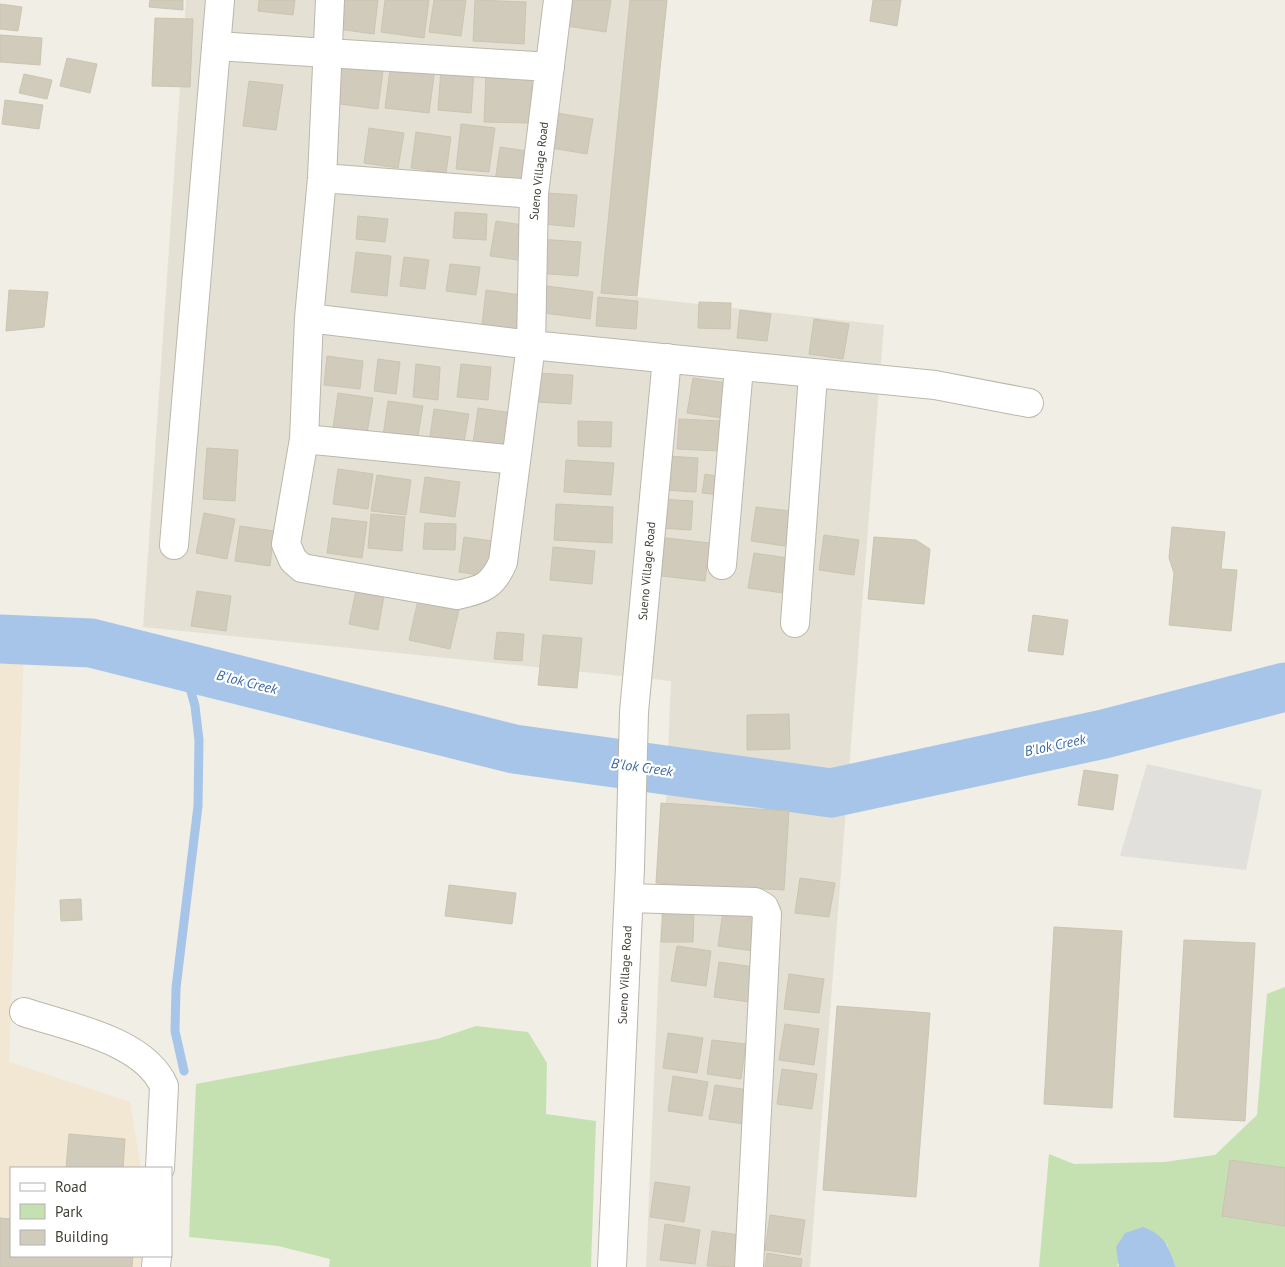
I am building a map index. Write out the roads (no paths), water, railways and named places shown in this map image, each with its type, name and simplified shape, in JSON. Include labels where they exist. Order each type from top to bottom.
[{"type":"street","points":[[174,544],[220,0]]},
{"type":"street","name":"Sueno Village Road","points":[[330,0],[322,178],[309,318],[304,439],[286,544],[293,560],[302,568],[457,595],[477,591],[494,581],[503,562],[530,345],[534,194],[558,0]]},
{"type":"street","points":[[216,46],[550,67]]},
{"type":"street","points":[[322,178],[534,194]]},
{"type":"street","points":[[309,318],[530,345],[667,358],[812,375],[935,385],[1030,403]]},
{"type":"street","name":"Sueno Village Road","points":[[612,1267],[634,712],[667,358]]},
{"type":"street","points":[[722,565],[739,366]]},
{"type":"street","points":[[795,623],[812,375]]},
{"type":"street","points":[[304,439],[516,460]]},
{"type":"street","points":[[628,898],[755,902],[764,907],[768,914],[749,1267]]},
{"type":"street","points":[[24,1012],[134,1051],[154,1069],[164,1086],[160,1167]]},
{"type":"water","points":[[1143,1227],[1156,1234],[1165,1242],[1176,1267],[1119,1267],[1116,1247],[1125,1233]]},
{"type":"waterway","name":"B'lok Creek","points":[[0,639],[91,643],[514,749],[831,793],[1104,734],[1285,687]]},
{"type":"waterway","points":[[184,666],[195,706],[199,740],[198,806],[176,988],[175,1031],[184,1071]]}]
